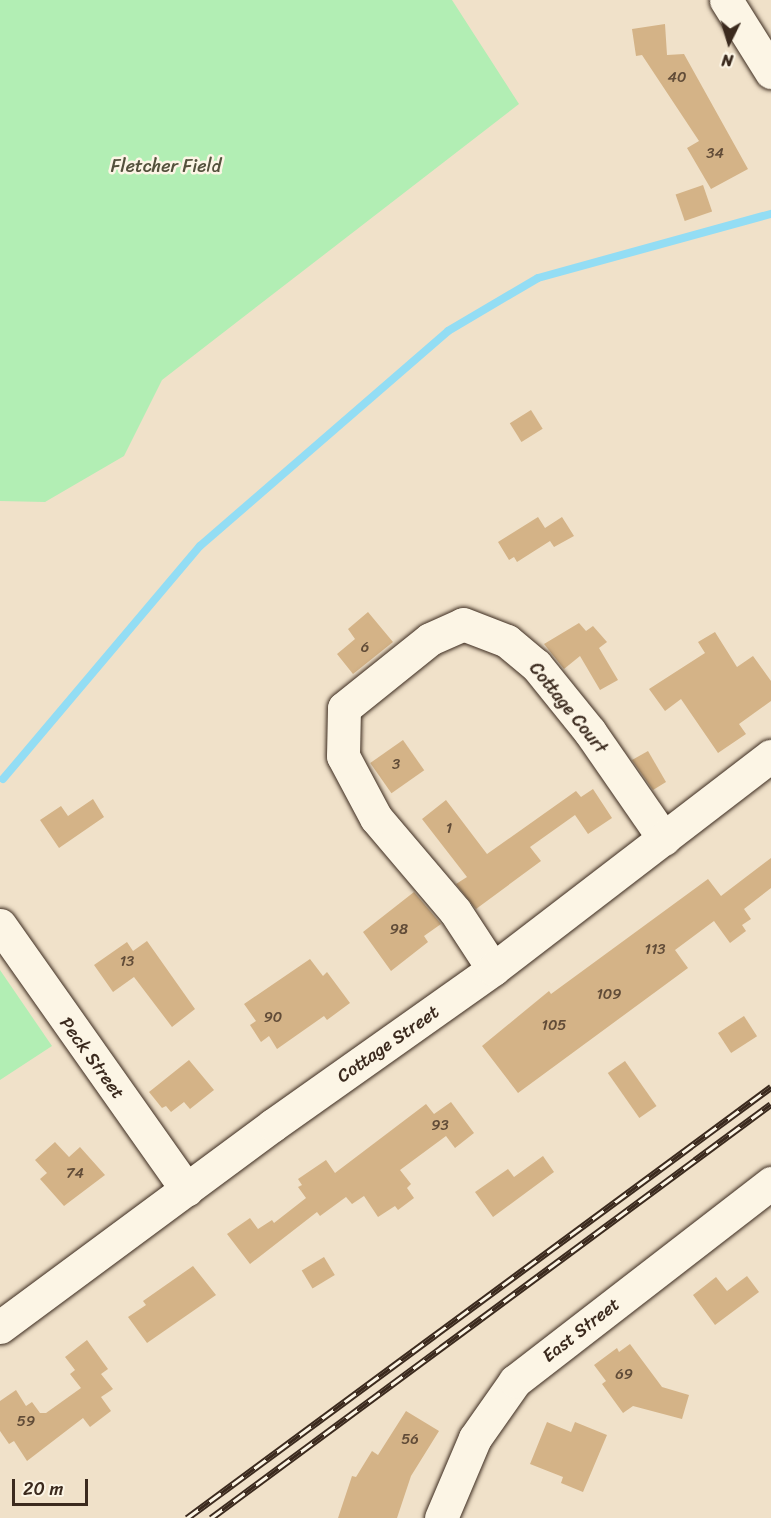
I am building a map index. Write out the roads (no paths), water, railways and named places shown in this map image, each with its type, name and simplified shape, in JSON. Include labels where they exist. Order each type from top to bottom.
[{"type":"street","points":[[726,0],[771,72]]},
{"type":"street","name":"Cottage Court","points":[[493,969],[455,911],[376,818],[343,756],[344,708],[430,639],[463,624],[507,641],[536,666],[590,732],[664,839]]},
{"type":"street","name":"Cottage Street","points":[[0,1327],[493,969],[771,756]]},
{"type":"street","name":"Peck Street","points":[[0,924],[187,1190]]},
{"type":"street","name":"East Street","points":[[441,1518],[475,1438],[514,1381],[771,1183]]},
{"type":"waterway","points":[[3,779],[200,546],[448,331],[538,278],[771,214]]},
{"type":"railway","points":[[187,1518],[771,1087]]},
{"type":"railway","points":[[211,1518],[771,1104]]},
{"type":"park label","name":"Fletcher Field","points":[[166,166]]}]
